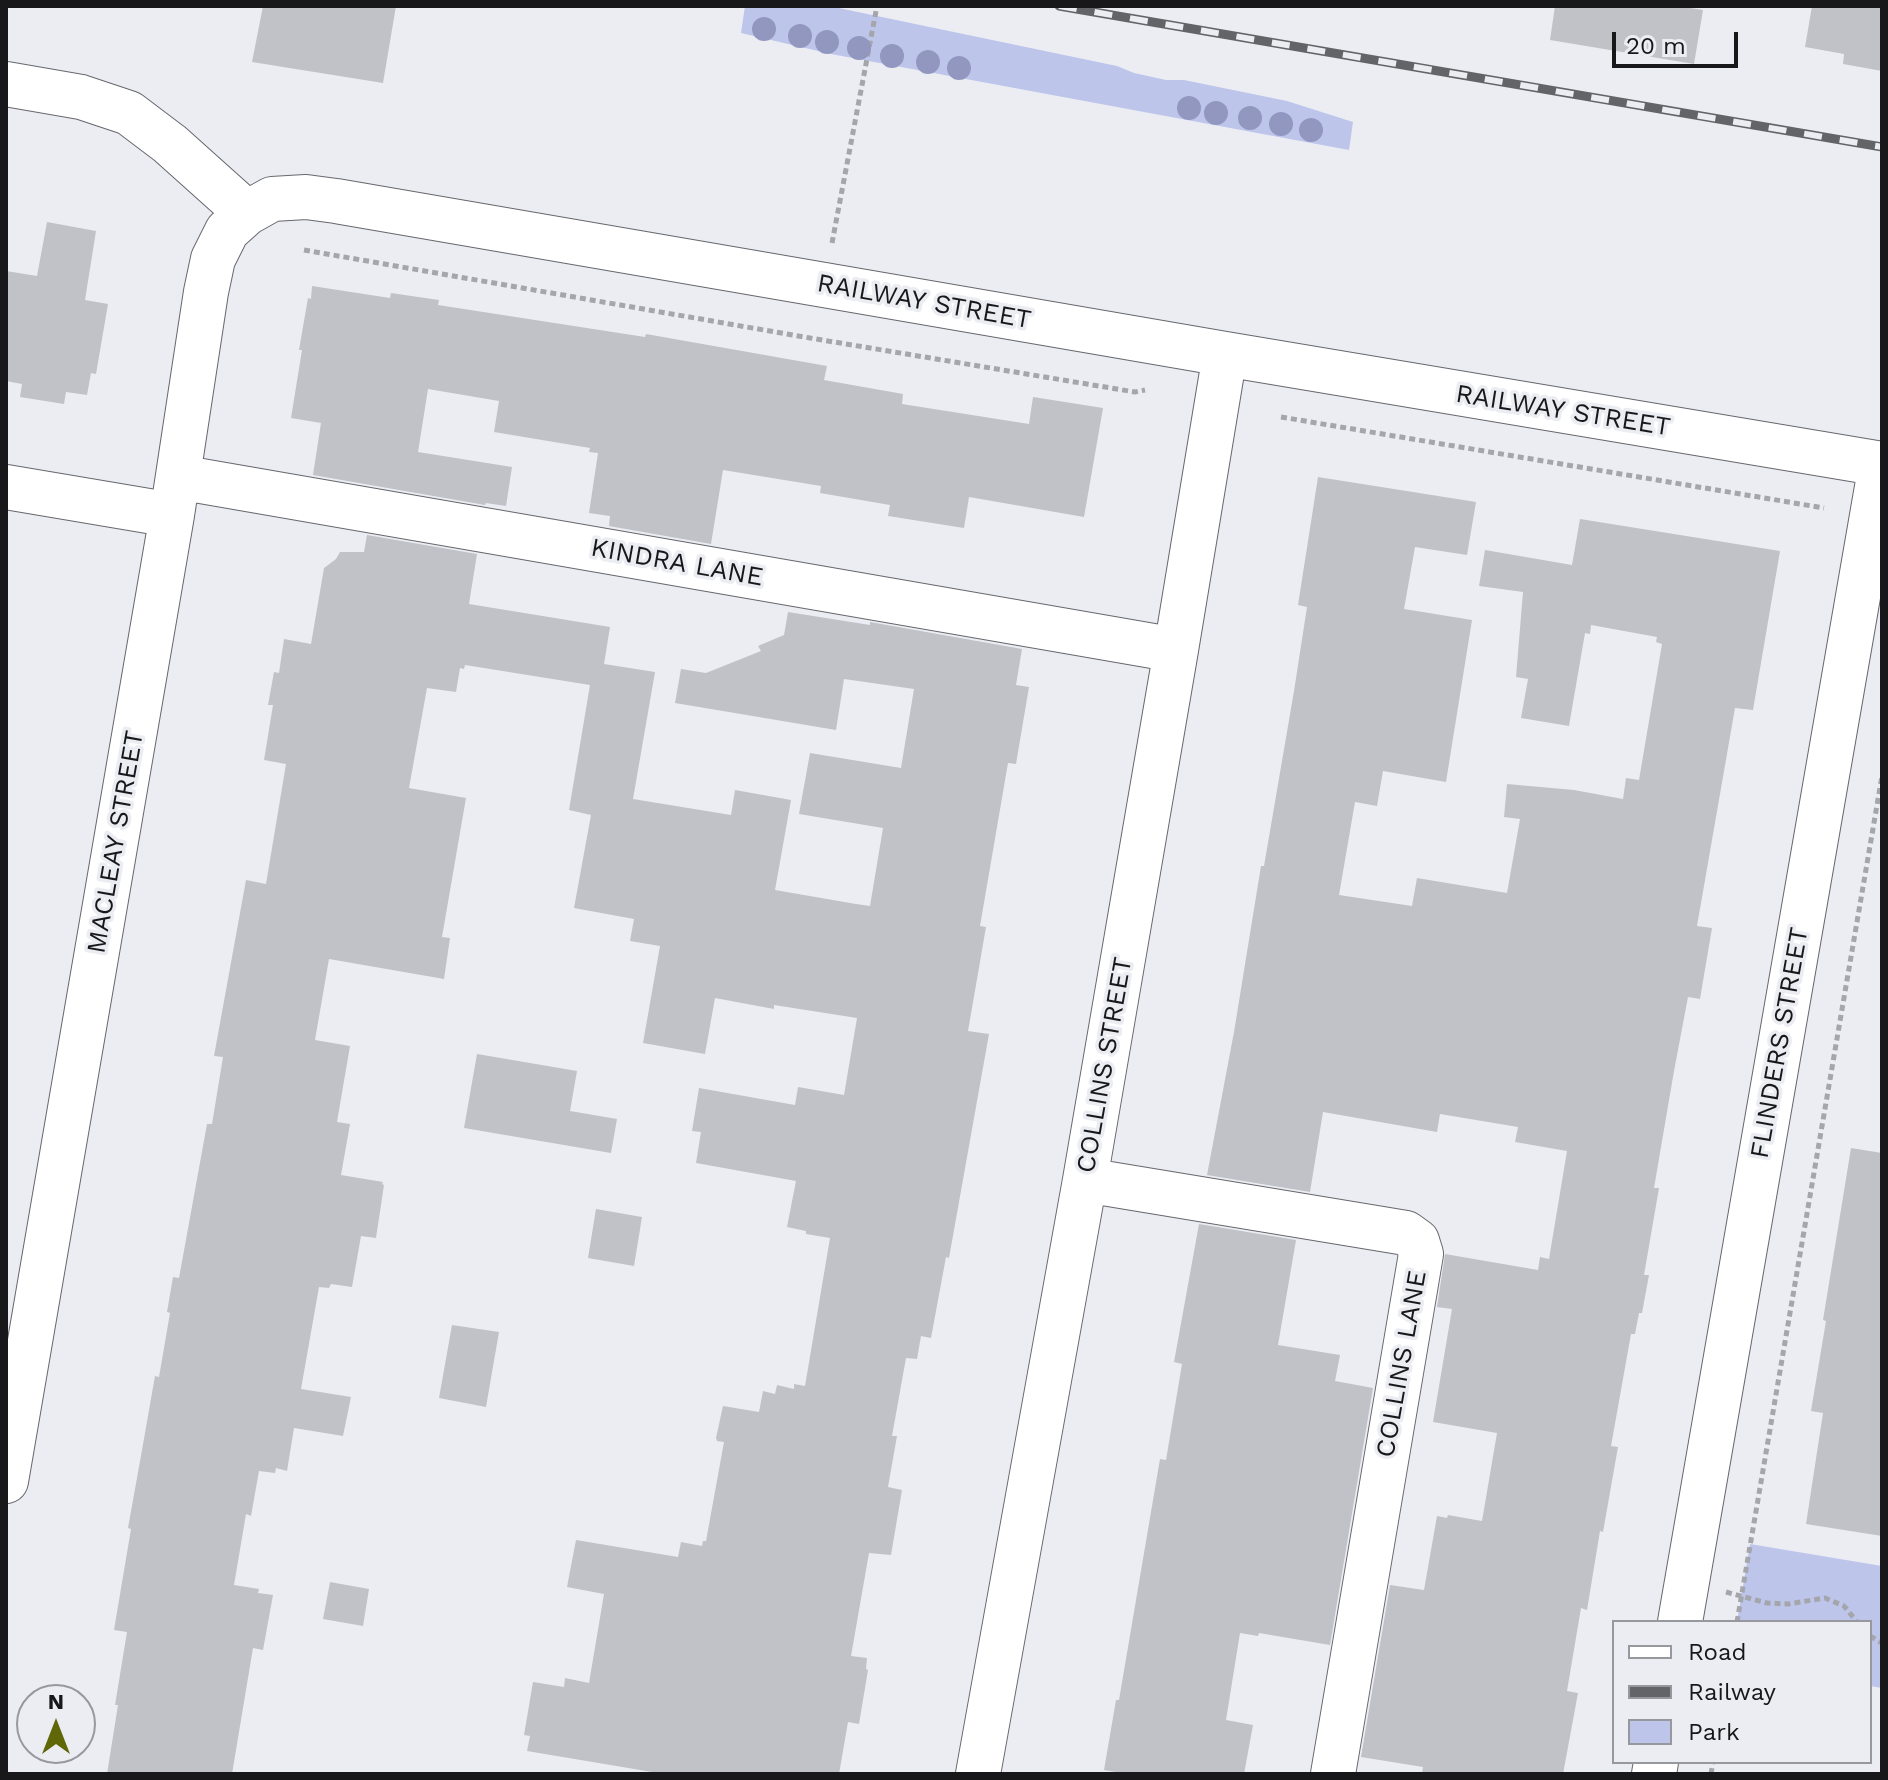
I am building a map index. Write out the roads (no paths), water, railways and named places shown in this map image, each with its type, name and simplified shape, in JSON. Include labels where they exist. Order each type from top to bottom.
[{"type":"street","points":[[6,84],[81,97],[129,113],[170,144],[247,213]]},
{"type":"street","name":"RAILWAY STREET","points":[[247,213],[272,199],[306,197],[336,201],[1881,464]]},
{"type":"street","name":"MACLEAY STREET","points":[[6,1481],[175,496],[206,292],[213,259],[227,231],[247,213]]},
{"type":"street","name":"COLLINS STREET","points":[[978,1774],[1085,1180],[1225,354]]},
{"type":"street","name":"FLINDERS STREET","points":[[1680,1620],[1881,464]]},
{"type":"street","name":"KINDRA LANE","points":[[6,487],[175,496],[1176,650]]},
{"type":"street","name":"COLLINS LANE","points":[[1085,1180],[1406,1233],[1417,1241],[1421,1254],[1333,1774]]},
{"type":"railway","points":[[1059,6],[1882,147]]}]
